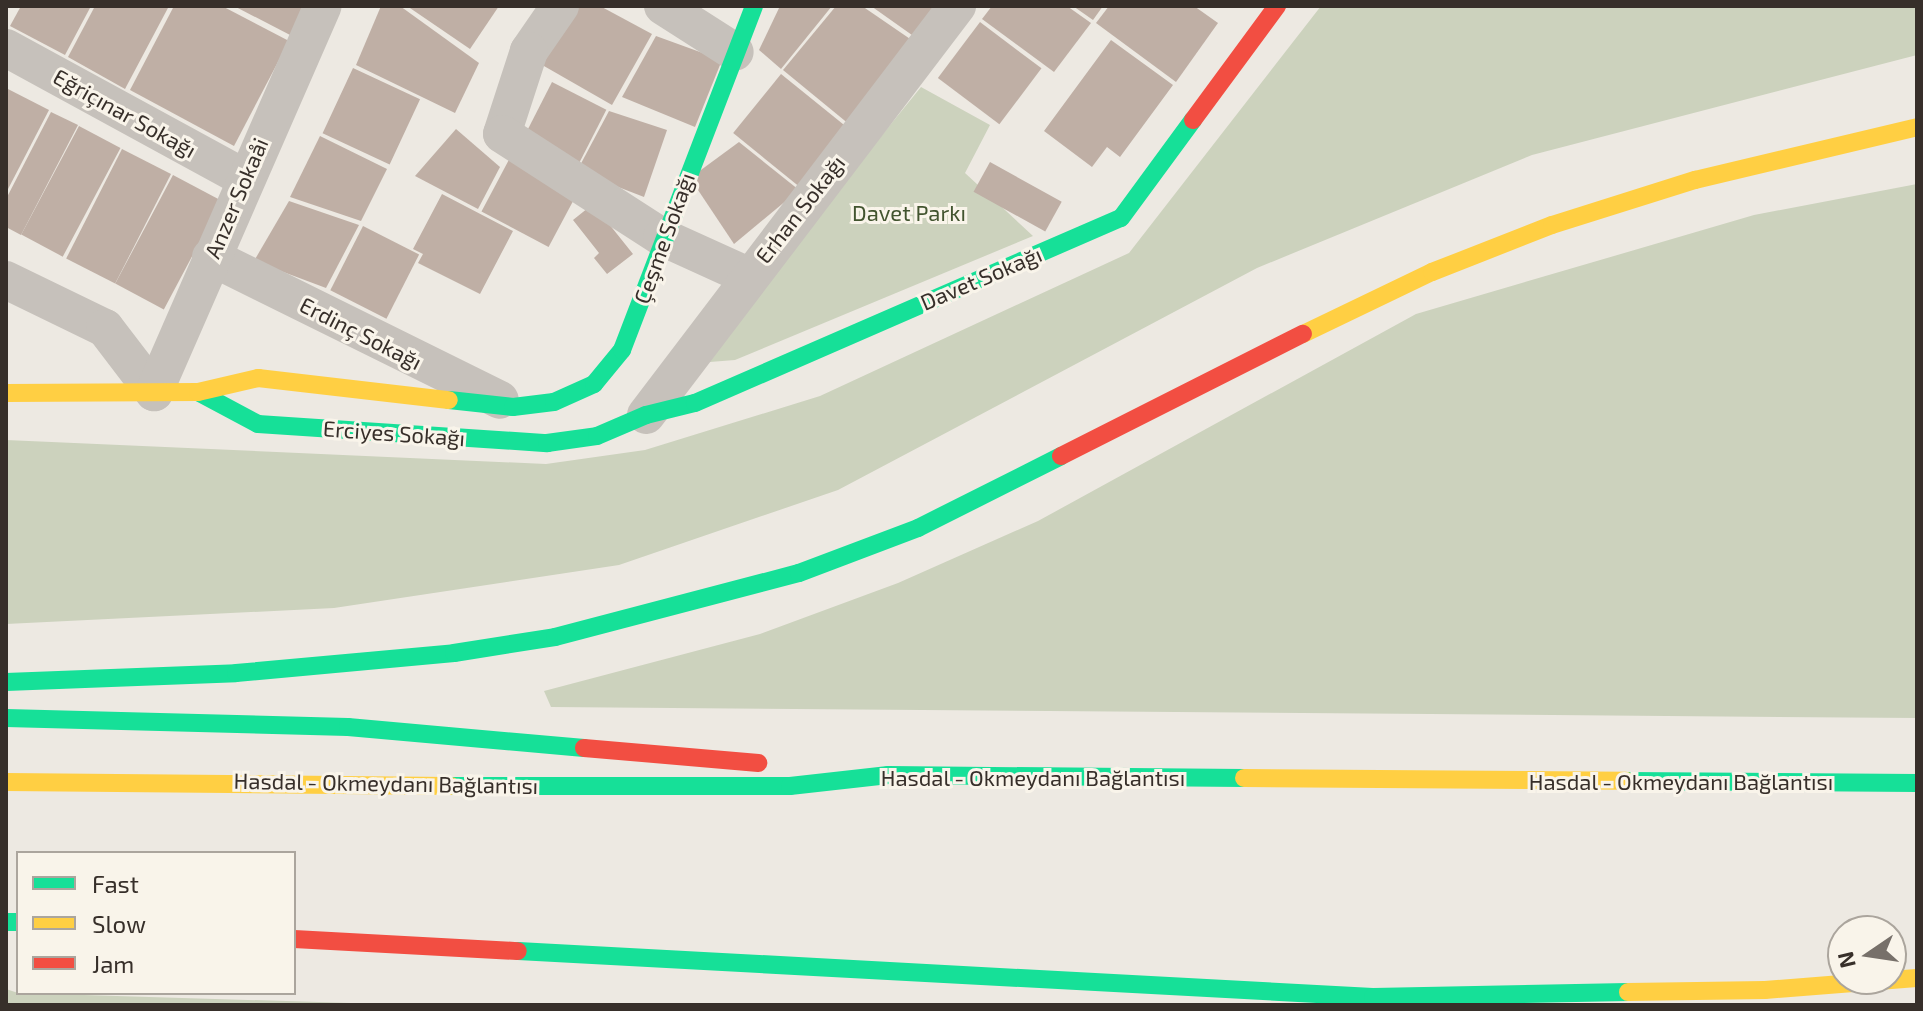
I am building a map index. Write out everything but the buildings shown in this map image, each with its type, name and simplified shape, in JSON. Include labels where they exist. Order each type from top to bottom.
[{"type":"main road","name":"Çeşme Sokağı","points":[[513,407],[554,402],[594,384],[622,350],[662,237],[754,6]]},
{"type":"main road","name":"Davet Sokağı","points":[[597,436],[646,415],[695,403],[1121,218],[1277,6]]},
{"type":"main road","points":[[6,682],[236,673],[454,653],[555,637],[683,607],[799,573],[918,528],[1432,272],[1552,225],[1695,180],[1917,127]]},
{"type":"main road","name":"Erciyes Sokağı","points":[[6,393],[198,392],[258,378],[513,407]]},
{"type":"main road","name":"Erciyes Sokağı","points":[[198,392],[258,424],[547,443],[597,436]]},
{"type":"main road","points":[[6,718],[348,727],[888,775]]},
{"type":"main road","name":"Hasdal - Okmeydanı Bağlantısı","points":[[6,782],[701,788],[790,786],[888,775],[1917,783]]},
{"type":"main road","points":[[296,939],[1373,997],[1765,990],[1917,978]]},
{"type":"main road","points":[[1373,997],[1400,1005]]},
{"type":"street","name":"Anzer Sokaåi","points":[[154,392],[244,178],[323,6]]},
{"type":"street","points":[[560,6],[529,51],[502,134],[662,237],[748,276]]},
{"type":"street","points":[[663,6],[735,52]]},
{"type":"street","name":"Erhan Sokağı","points":[[646,415],[748,276],[957,6]]},
{"type":"street","name":"Eğriçınar Sokağı","points":[[6,48],[244,178]]},
{"type":"street","name":"Erdinç Sokağı","points":[[211,257],[513,407]]},
{"type":"street","points":[[6,280],[105,328],[154,392]]},
{"type":"green space","points":[[1321,6],[1917,6],[1917,55],[1532,155],[1257,268],[838,490],[619,565],[334,608],[6,624],[6,440],[546,464],[645,450],[820,396],[1129,253]]},
{"type":"green space","name":"Davet Parkı","points":[[921,87],[990,125],[965,173],[1033,236],[735,360],[697,363]]},
{"type":"green space","points":[[1917,184],[1917,718],[551,707],[544,691],[760,634],[898,583],[1038,521],[1416,314],[1754,215]]},
{"type":"green space","points":[[6,989],[16,995],[416,1005],[6,1005]]},
{"type":"traffic: fast","points":[[449,400],[513,407],[554,402],[594,384],[622,350],[754,6]]},
{"type":"traffic: fast","points":[[198,392],[258,424],[547,443],[597,436],[646,415],[695,403],[1121,218],[1193,120]]},
{"type":"traffic: fast","points":[[6,682],[236,673],[454,653],[555,637],[799,573],[918,528],[1061,456]]},
{"type":"traffic: fast","points":[[6,718],[348,727],[584,748]]},
{"type":"traffic: fast","points":[[451,786],[790,786],[888,775],[1244,778]]},
{"type":"traffic: fast","points":[[1626,781],[1917,783]]},
{"type":"traffic: fast","points":[[6,922],[16,922]]},
{"type":"traffic: fast","points":[[518,951],[1373,997],[1628,992]]},
{"type":"traffic: slow","points":[[1303,334],[1432,272],[1552,225],[1695,180],[1917,127]]},
{"type":"traffic: slow","points":[[6,393],[198,392],[258,378],[449,400]]},
{"type":"traffic: slow","points":[[1244,778],[1626,781]]},
{"type":"traffic: slow","points":[[6,782],[451,786]]},
{"type":"traffic: slow","points":[[1628,992],[1765,990],[1917,978]]},
{"type":"traffic: jam","points":[[1193,120],[1277,6]]},
{"type":"traffic: jam","points":[[1061,456],[1303,334]]},
{"type":"traffic: jam","points":[[584,748],[758,763]]},
{"type":"traffic: jam","points":[[296,939],[518,951]]}]
